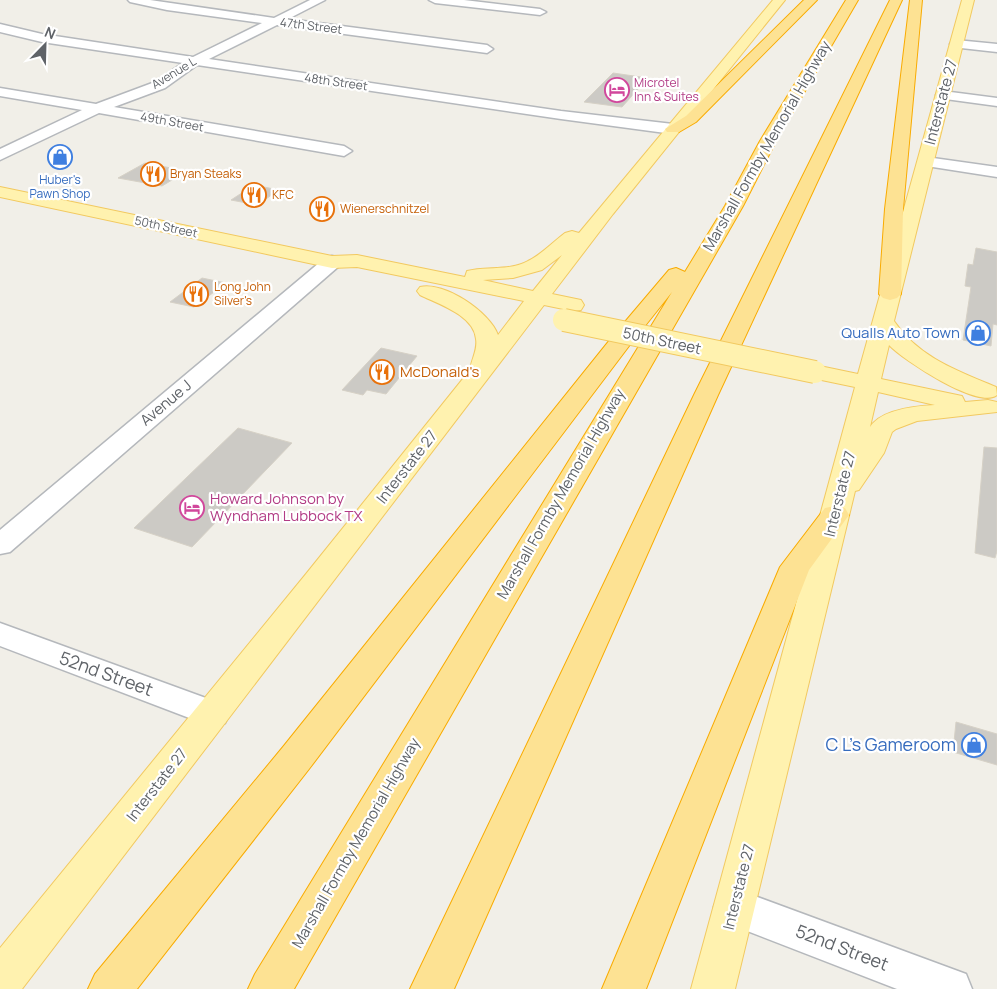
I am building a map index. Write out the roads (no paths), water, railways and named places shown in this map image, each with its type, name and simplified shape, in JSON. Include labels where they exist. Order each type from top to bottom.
[{"type":"highway","points":[[673,129],[691,119],[811,0]]},
{"type":"highway","name":"Marshall Formby Memorial Highway","points":[[270,989],[734,206],[768,141],[852,0]]},
{"type":"highway","points":[[432,989],[706,395],[896,0]]},
{"type":"highway","points":[[890,294],[894,209],[916,0]]},
{"type":"highway","points":[[110,989],[296,758],[621,341],[734,206]]},
{"type":"highway","points":[[624,989],[796,567],[838,505]]},
{"type":"main road","name":"Interstate 27","points":[[0,982],[213,714],[607,210],[779,0]]},
{"type":"main road","name":"Interstate 27","points":[[714,989],[733,907],[838,505],[890,294],[968,0]]},
{"type":"main road","name":"50th Street","points":[[0,192],[332,262],[357,261],[400,270],[533,305]]},
{"type":"main road","points":[[400,270],[470,275],[513,272],[535,266],[607,210]]},
{"type":"main road","name":"50th Street","points":[[332,262],[344,272],[426,291],[533,305],[992,401]]},
{"type":"main road","points":[[426,291],[470,313],[481,322],[487,332],[489,344],[486,360],[477,377]]},
{"type":"main road","points":[[883,322],[894,340],[909,353],[992,401]]},
{"type":"main road","points":[[838,505],[871,453],[881,429],[887,424],[913,414],[992,401]]},
{"type":"street","name":"47th Street","points":[[134,0],[160,6],[487,49]]},
{"type":"street","name":"Avenue L","points":[[0,155],[96,109],[160,85],[194,61],[319,0]]},
{"type":"street","points":[[435,0],[540,12]]},
{"type":"street","name":"48th Street","points":[[0,28],[42,38],[194,61],[561,115],[673,129]]},
{"type":"street","points":[[956,44],[997,48]]},
{"type":"street","name":"49th Street","points":[[0,92],[344,151]]},
{"type":"street","points":[[943,95],[997,102]]},
{"type":"street","points":[[926,162],[997,172]]},
{"type":"street","name":"Avenue J","points":[[0,545],[332,262]]},
{"type":"street","name":"52nd Street","points":[[0,634],[213,714]]},
{"type":"street","name":"52nd Street","points":[[733,907],[951,989]]},
{"type":"place","name":"Microtel Inn & Suites","points":[[617,90]]},
{"type":"place","name":"Huber's Pawn Shop","points":[[60,157]]},
{"type":"place","name":"Bryan Steaks","points":[[153,174]]},
{"type":"place","name":"KFC","points":[[254,195]]},
{"type":"place","name":"Wienerschnitzel","points":[[322,209]]},
{"type":"place","name":"Long John Silver's","points":[[196,294]]},
{"type":"place","name":"Qualls Auto Town","points":[[978,333]]},
{"type":"place","name":"McDonald's","points":[[382,372]]},
{"type":"place","name":"Howard Johnson by Wyndham Lubbock TX","points":[[192,508]]},
{"type":"place","name":"C L's Gameroom","points":[[974,745]]}]
